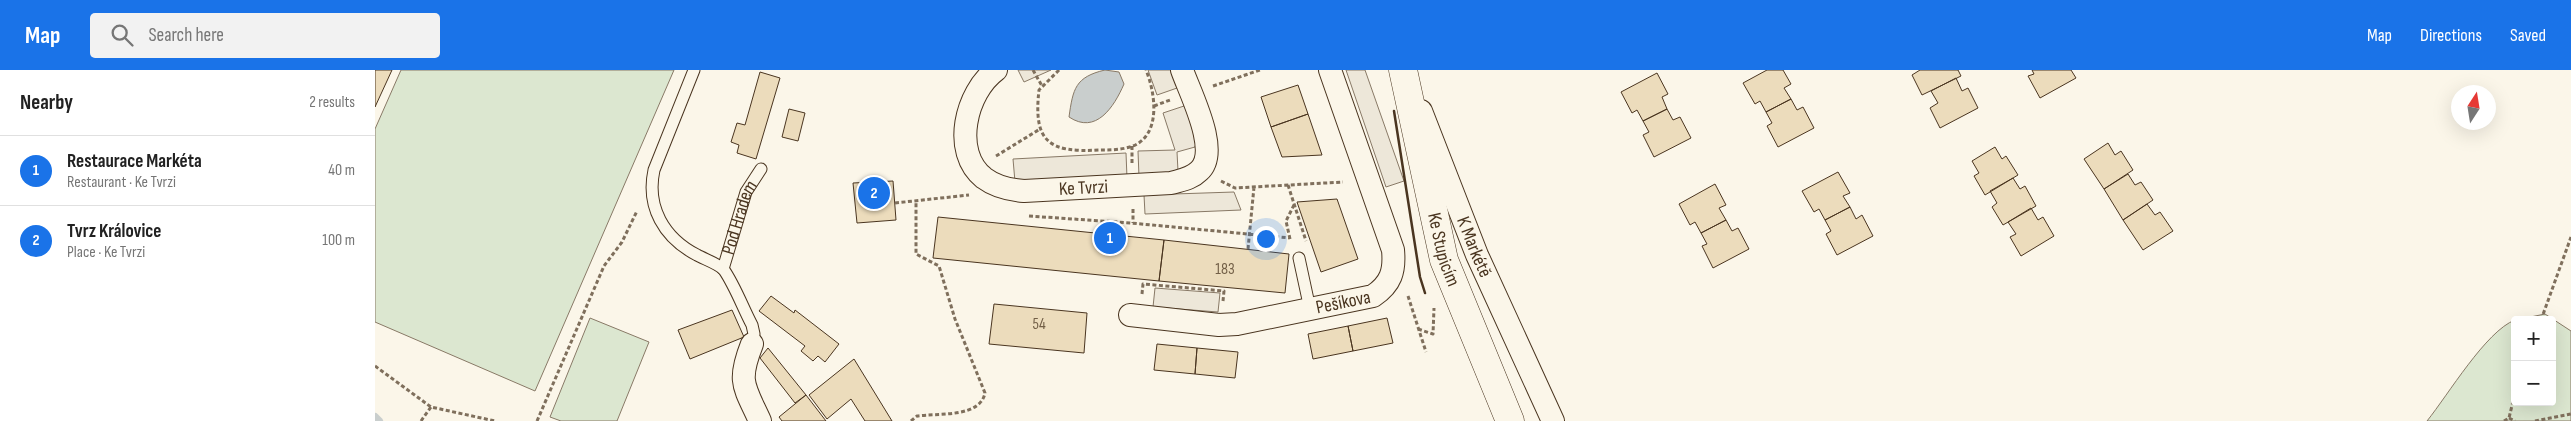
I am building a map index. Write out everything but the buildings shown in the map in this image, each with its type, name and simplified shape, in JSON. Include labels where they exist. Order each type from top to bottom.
[{"type":"street","points":[[975,168],[966,141],[968,114],[977,90],[985,78],[996,70]]},
{"type":"street","points":[[1181,70],[1207,140],[1207,158],[1200,171]]},
{"type":"street","name":"Pešíkova","points":[[1135,316],[1219,325],[1237,324],[1373,296],[1385,288],[1392,277],[1394,264],[1393,250],[1330,70]]},
{"type":"street","name":"Ke Stupicím","points":[[1404,70],[1444,260],[1509,421]]},
{"type":"street","name":"K Markétě","points":[[1404,70],[1477,255],[1553,421]]},
{"type":"street","name":"Ke Tvrzi","points":[[975,168],[984,178],[995,185],[1010,190],[1024,191],[1171,183],[1190,178],[1200,171]]},
{"type":"street","name":"Pod Hradem","points":[[752,344],[742,375],[759,421]]},
{"type":"lane","points":[[651,196],[652,177],[657,161],[694,70]]},
{"type":"lane","name":"Pod Hradem","points":[[723,269],[746,192],[761,169]]},
{"type":"lane","name":"Pod Hradem","points":[[651,196],[658,218],[665,231],[686,250],[723,269],[752,325],[754,334],[752,344]]},
{"type":"lane","points":[[1299,258],[1310,309]]},
{"type":"path","points":[[1033,70],[1042,86]]},
{"type":"path","points":[[1059,70],[1039,90],[1037,109],[1040,129],[1052,144],[1060,149],[1071,151],[1121,149],[1134,146],[1143,138],[1148,130],[1155,108],[1146,70]]},
{"type":"path","points":[[975,168],[1040,129]]},
{"type":"path","points":[[1200,171],[1235,188],[1346,182]]},
{"type":"path","points":[[895,203],[990,193],[995,185]]},
{"type":"path","points":[[1288,185],[1311,255],[1299,258],[1294,255],[1286,221],[1294,205]]},
{"type":"path","points":[[1248,249],[1254,186]]},
{"type":"path","points":[[537,421],[604,266],[622,242],[637,211],[651,196]]},
{"type":"path","points":[[911,421],[917,416],[969,411],[981,404],[985,393],[955,319],[939,266],[916,254],[917,200]]},
{"type":"path","points":[[1027,216],[1044,219],[1131,223],[1290,238]]},
{"type":"path","points":[[2542,316],[2571,236]]},
{"type":"path","points":[[1135,316],[1143,284],[1224,291],[1223,305]]},
{"type":"path","points":[[1407,294],[1426,352]]},
{"type":"path","points":[[375,366],[431,407],[495,421]]},
{"type":"path","points":[[2504,421],[2509,418],[2512,406]]},
{"type":"path","points":[[421,421],[431,407]]},
{"type":"path","points":[[2535,421],[2571,414]]},
{"type":"path","points":[[2509,418],[2515,421]]},
{"type":"green space","points":[[401,70],[674,70],[535,391],[375,322],[375,129]]},
{"type":"green space","points":[[590,318],[649,342],[617,421],[561,421],[550,417]]},
{"type":"green space","points":[[2556,321],[2571,331],[2571,421],[2427,421],[2480,350],[2504,326],[2511,322],[2511,406],[2556,406]]},
{"type":"shaded area","points":[[1018,70],[1051,70],[1024,82]]},
{"type":"shaded area","points":[[1105,70],[1119,72],[1124,84],[1109,109],[1096,121],[1088,123],[1079,122],[1069,117],[1072,99],[1077,86],[1087,76]]},
{"type":"shaded area","points":[[1148,70],[1174,70],[1180,87],[1157,95]]},
{"type":"shaded area","points":[[1346,70],[1365,70],[1404,181],[1386,187]]},
{"type":"shaded area","points":[[1187,105],[1198,136],[1195,147],[1177,152],[1178,171],[1139,177],[1138,151],[1175,150],[1163,113]]},
{"type":"shaded area","points":[[1126,153],[1127,178],[1015,182],[1013,159]]},
{"type":"shaded area","points":[[1234,192],[1241,210],[1145,214],[1144,195]]},
{"type":"shaded area","points":[[1155,288],[1220,293],[1218,312],[1153,307]]},
{"type":"waterway","points":[[375,417],[379,421]]},
{"type":"wall","points":[[1394,111],[1420,277],[1425,293]]},
{"type":"place","name":"Tvrz Královice","points":[[874,193]]},
{"type":"place","name":"Restaurace Markéta","points":[[1110,238]]}]
